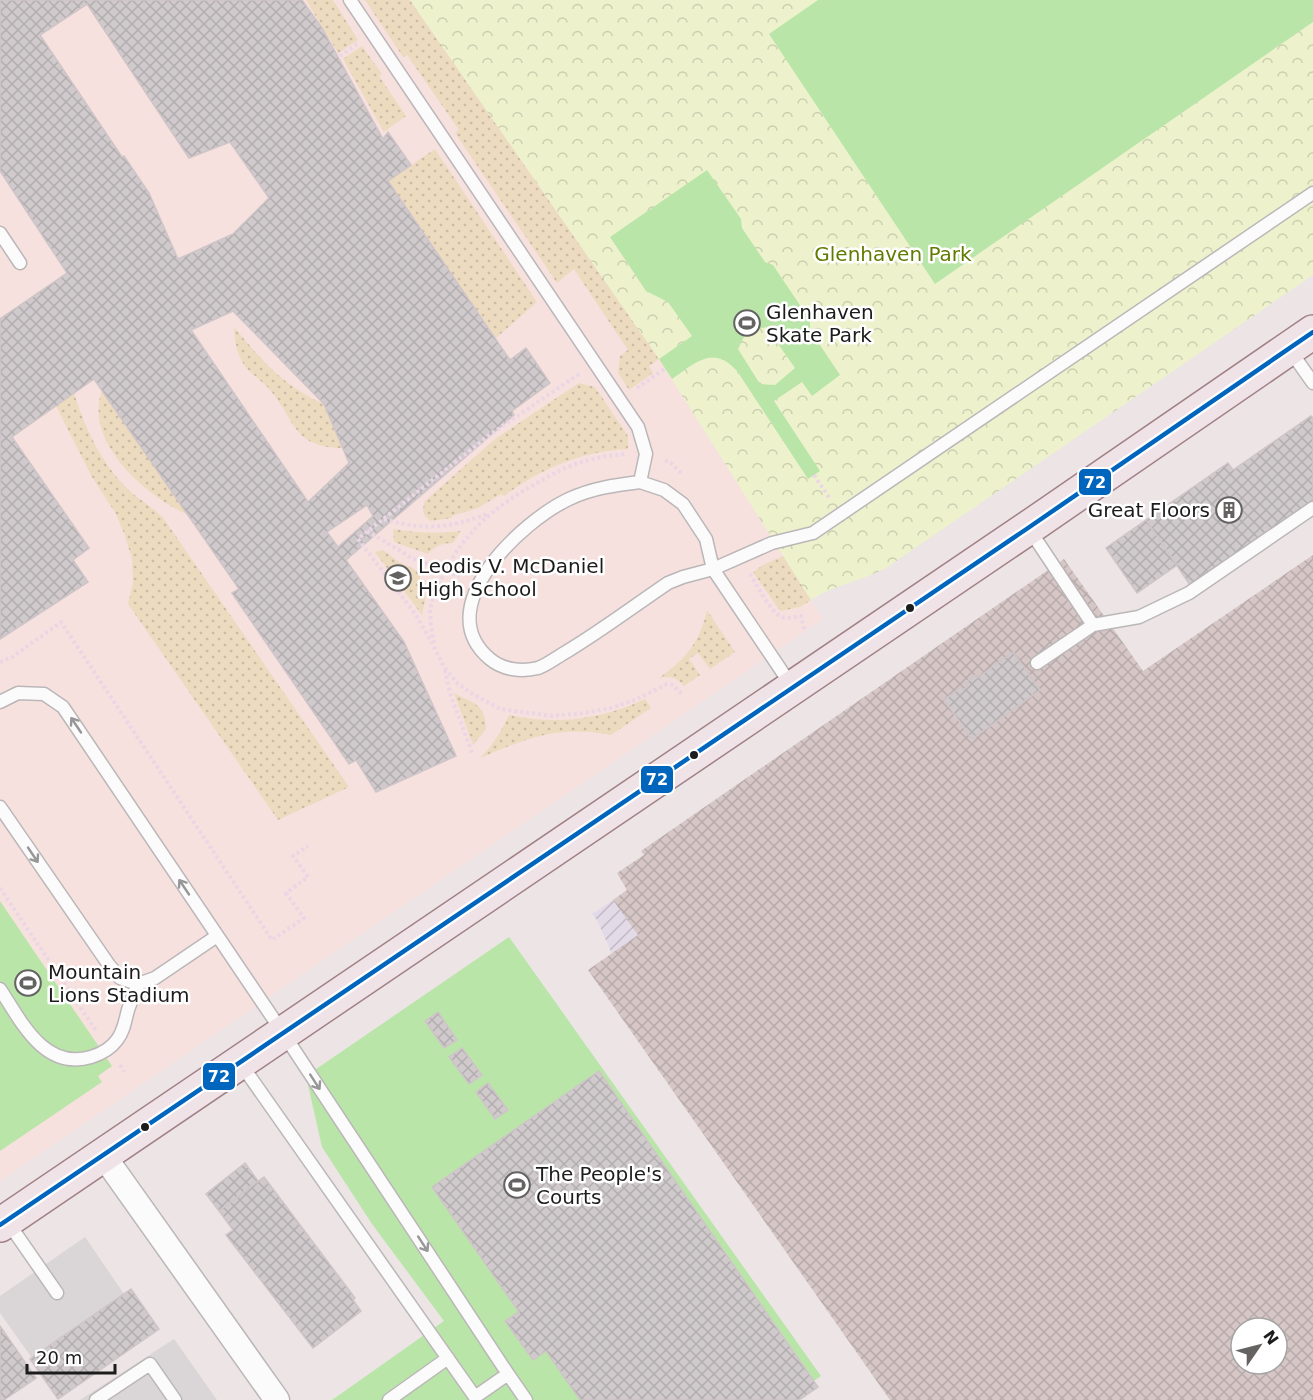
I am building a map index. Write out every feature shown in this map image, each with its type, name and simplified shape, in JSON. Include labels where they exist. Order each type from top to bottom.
[{"type":"main road","points":[[3,1222],[1028,528],[1301,340]]},
{"type":"street","points":[[103,1155],[269,1397]]},
{"type":"lane","points":[[350,0],[638,427],[646,454],[640,483]]},
{"type":"lane","points":[[792,686],[713,569],[706,539],[683,504],[664,490],[640,483],[605,487],[570,498],[538,516],[512,540],[488,568],[473,598],[470,617],[471,632],[482,652],[497,665],[518,670],[539,668],[668,583],[683,576],[713,569],[772,543],[813,533],[1313,193]]},
{"type":"lane","points":[[0,233],[20,263]]},
{"type":"lane","points":[[1301,340],[1313,383]]},
{"type":"lane","points":[[1037,663],[1093,625],[1139,617],[1190,593],[1313,508]]},
{"type":"lane","points":[[1028,528],[1093,625]]},
{"type":"lane","points":[[0,702],[18,693],[44,694],[63,707],[283,1033],[526,1400]]},
{"type":"lane","points":[[0,807],[120,978],[138,984],[155,978],[217,936]]},
{"type":"lane","points":[[0,989],[31,1036],[43,1048],[55,1056],[85,1059],[101,1054],[116,1042],[123,1030],[138,984]]},
{"type":"lane","points":[[240,1062],[475,1397],[508,1374]]},
{"type":"lane","points":[[3,1222],[57,1293]]},
{"type":"lane","points":[[389,1400],[448,1358]]},
{"type":"lane","points":[[96,1400],[150,1364],[175,1400]]},
{"type":"path","points":[[620,400],[666,368]]},
{"type":"path","points":[[434,647],[431,603],[450,559],[469,534],[492,512],[523,490],[572,466],[594,459],[624,454],[646,454],[660,457],[671,463],[686,480]]},
{"type":"path","points":[[814,475],[840,514]]},
{"type":"path","points":[[384,519],[400,524],[444,527],[492,512]]},
{"type":"path","points":[[368,531],[412,558],[480,583]]},
{"type":"path","points":[[739,557],[775,613],[790,618],[801,616],[805,632]]},
{"type":"path","points":[[0,662],[11,658],[61,622],[272,940],[304,918],[286,893],[308,877],[293,856],[308,846]]},
{"type":"path","points":[[444,667],[450,693],[473,755]]},
{"type":"path","points":[[0,888],[124,1072]]},
{"type":"shaded area","name":"Leodis V. McDaniel High School","points":[[0,0],[410,0],[659,359],[823,619],[0,1181]]},
{"type":"shaded area","points":[[306,0],[333,0],[358,40],[338,53]]},
{"type":"shaded area","points":[[365,0],[410,0],[659,359],[649,366],[653,373],[629,390],[618,373],[620,356],[628,350],[574,269],[557,283],[455,133],[459,130],[407,55],[403,57]]},
{"type":"shaded area","points":[[362,46],[382,74],[379,76],[406,116],[384,132],[343,59]]},
{"type":"shaded area","points":[[435,149],[537,302],[496,338],[388,181]]},
{"type":"shaded area","points":[[234,327],[253,350],[285,381],[324,404],[342,448],[315,443],[298,432],[273,393],[243,363],[237,350]]},
{"type":"shaded area","points":[[579,383],[595,387],[628,436],[628,449],[594,453],[562,463],[504,496],[501,494],[478,508],[452,516],[452,518],[431,521],[426,517],[423,510],[425,501],[495,439]]},
{"type":"shaded area","points":[[102,390],[188,515],[154,495],[122,465],[102,429],[99,410]]},
{"type":"shaded area","points":[[74,393],[96,447],[112,471],[132,493],[164,519],[349,787],[278,820],[128,604],[133,582],[132,559],[125,536],[116,514],[92,477],[56,406]]},
{"type":"shaded area","points":[[393,529],[427,533],[461,531],[453,543],[439,546],[428,554],[394,542]]},
{"type":"shaded area","points":[[383,550],[399,562],[420,572],[420,583],[426,596],[422,615],[375,552]]},
{"type":"shaded area","points":[[1313,555],[1313,1400],[890,1400],[588,970],[638,935],[613,900],[627,890],[617,873],[644,855],[641,851],[1064,559],[1143,671]]},
{"type":"shaded area","points":[[783,556],[811,600],[800,607],[780,611],[753,572]]},
{"type":"shaded area","points":[[707,610],[735,652],[710,669],[698,653],[689,659],[700,675],[684,686],[673,678],[659,678],[684,657],[696,641]]},
{"type":"shaded area","points":[[454,693],[473,702],[483,714],[486,729],[473,745]]},
{"type":"shaded area","points":[[645,699],[651,708],[611,735],[575,732],[544,735],[480,758],[496,738],[509,715],[544,720],[578,719],[612,712]]},
{"type":"shaded area","points":[[613,900],[639,935],[612,954],[592,914]]},
{"type":"shaded area","points":[[85,1237],[124,1294],[32,1358],[0,1313],[0,1296]]},
{"type":"shaded area","points":[[174,1339],[217,1400],[80,1400]]},
{"type":"green space","name":"Glenhaven Park","points":[[410,0],[1313,0],[1313,275],[886,568],[829,590],[811,600],[659,359]]},
{"type":"green space","points":[[818,0],[1313,0],[1313,22],[935,284],[769,34]]},
{"type":"green space","name":"Glenhaven Skate Park","points":[[707,170],[741,219],[742,228],[765,262],[773,265],[810,320],[810,330],[840,375],[812,396],[802,382],[774,401],[820,471],[808,479],[737,371],[728,363],[712,357],[704,359],[672,379],[659,359],[692,336],[668,302],[646,291],[610,237]],"holes":[[[766,327],[795,368],[775,385],[760,384],[738,349],[746,333]]]},
{"type":"green space","name":"Mountain Lions Stadium","points":[[0,901],[112,1066],[98,1076],[102,1082],[0,1151]]},
{"type":"green space","name":"The People's Courts","points":[[509,937],[821,1376],[787,1400],[332,1400],[444,1321],[372,1224],[322,1147],[306,1076]]},
{"type":"building","points":[[0,0],[302,0],[322,28],[383,139],[388,132],[411,165],[388,181],[510,360],[526,348],[550,383],[512,411],[514,415],[346,560],[404,642],[456,756],[376,792],[356,760],[349,764],[232,593],[239,589],[94,379],[12,437],[89,548],[73,560],[88,582],[0,639],[0,319],[67,273],[0,171]],"holes":[[[87,4],[189,158],[230,142],[269,198],[233,234],[178,259],[149,193],[40,35]],[[233,311],[324,404],[349,463],[308,502],[191,330]],[[367,505],[373,516],[338,547],[327,532]]]},
{"type":"building","name":"Great Floors","points":[[1311,416],[1313,418],[1313,500],[1190,585],[1146,520],[1228,463],[1233,470]]},
{"type":"building","points":[[1146,520],[1177,565],[1137,593],[1106,548]]},
{"type":"building","points":[[1013,652],[1040,690],[972,739],[944,700],[961,687],[963,690],[968,686],[966,682],[975,675],[977,678]]},
{"type":"building","points":[[438,1012],[457,1040],[444,1048],[425,1021]]},
{"type":"building","points":[[462,1048],[482,1075],[469,1084],[449,1057]]},
{"type":"building","points":[[599,1071],[818,1387],[799,1400],[580,1400],[546,1351],[533,1360],[505,1321],[519,1312],[432,1187]]},
{"type":"building","points":[[488,1083],[508,1110],[495,1119],[476,1092]]},
{"type":"building","points":[[245,1163],[258,1181],[219,1211],[206,1194]]},
{"type":"building","points":[[264,1177],[355,1298],[353,1300],[361,1311],[313,1348],[226,1235],[233,1230],[219,1211]]},
{"type":"building","points":[[131,1289],[159,1329],[58,1399],[30,1359]]},
{"type":"building","points":[[0,1326],[36,1378],[4,1400],[0,1400]]},
{"type":"transit line","name":"72","points":[[0,1225],[1313,332]]},
{"type":"place","name":"Glenhaven Skate Park","points":[[747,323]]},
{"type":"place","name":"Great Floors","points":[[1229,510]]},
{"type":"place","name":"Leodis V. McDaniel High School","points":[[398,578]]},
{"type":"place","name":"Mountain Lions Stadium","points":[[28,983]]},
{"type":"place","name":"The People's Courts","points":[[517,1185]]}]
